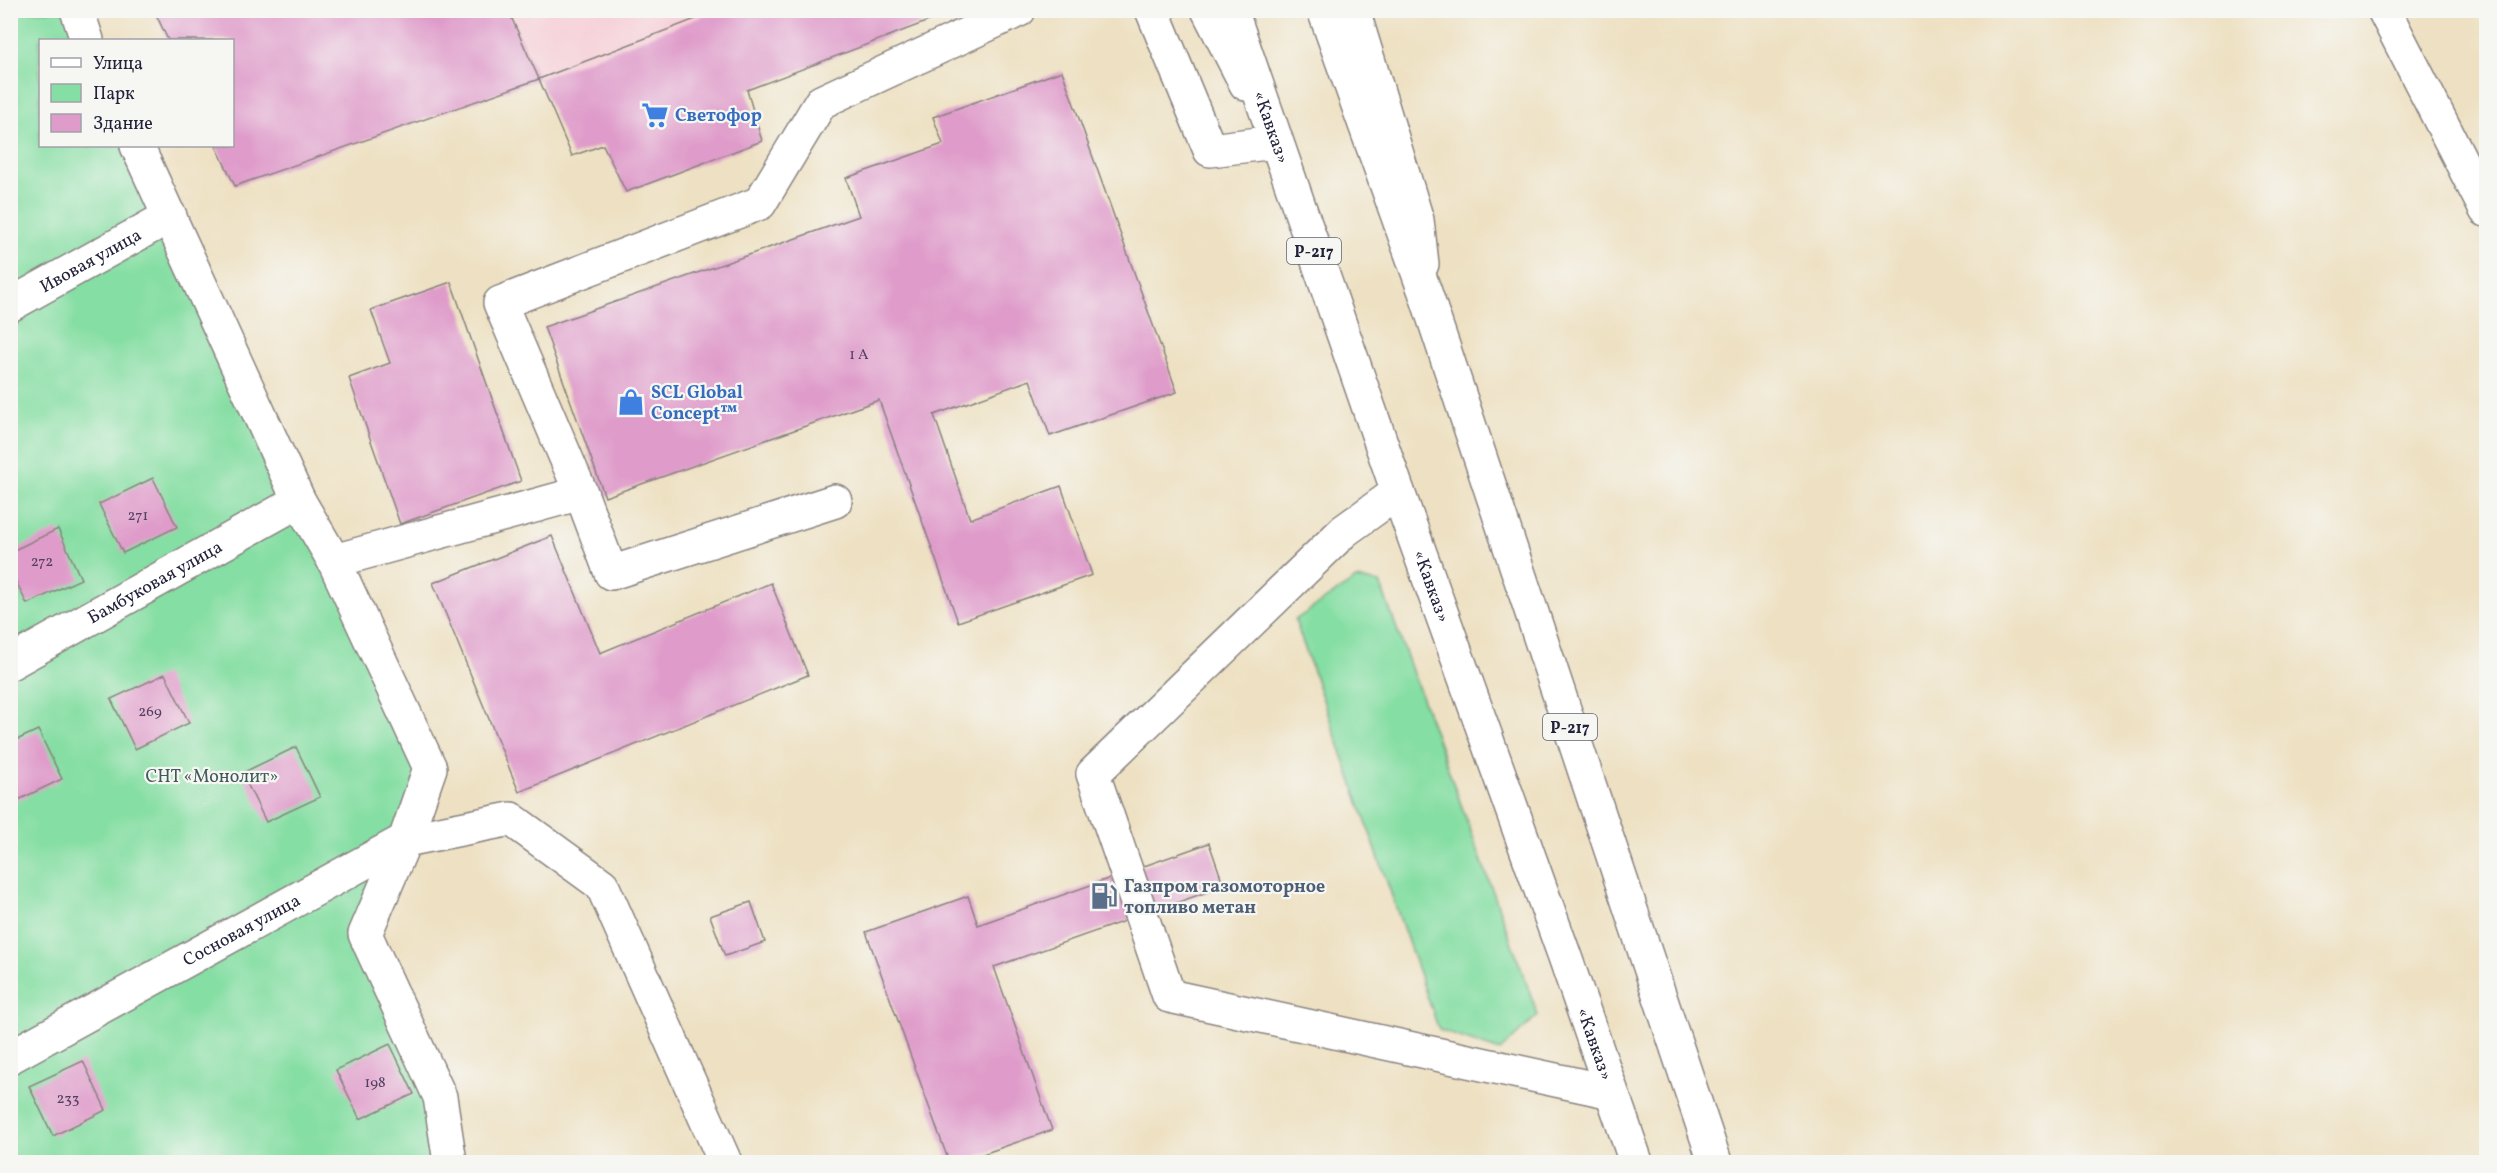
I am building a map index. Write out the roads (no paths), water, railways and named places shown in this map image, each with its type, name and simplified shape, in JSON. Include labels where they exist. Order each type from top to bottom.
[{"type":"main road","points":[[77,10],[87,39]]},
{"type":"main road","points":[[836,501],[611,573],[581,493],[500,303],[760,203],[820,102],[1019,10]]},
{"type":"main road","points":[[1152,10],[1210,150],[1275,142],[1209,10]]},
{"type":"main road","name":"«Кавказ»","points":[[1231,10],[1398,492],[1565,957],[1611,1092],[1627,1157]]},
{"type":"main road","name":"Р-217","points":[[1324,10],[1425,292],[1715,1162]]},
{"type":"main road","points":[[1353,10],[1417,220],[1425,292]]},
{"type":"main road","points":[[2384,10],[2487,210]]},
{"type":"main road","points":[[137,147],[299,501],[334,561],[430,768],[405,840],[365,934],[440,1097],[450,1162]]},
{"type":"main road","name":"Ивовая улица","points":[[10,305],[170,216]]},
{"type":"main road","points":[[1398,492],[1344,531],[1093,774],[1169,996],[1611,1092]]},
{"type":"main road","points":[[334,561],[581,493]]},
{"type":"main road","name":"Бамбуковая улица","points":[[10,663],[299,501]]},
{"type":"main road","name":"Сосновая улица","points":[[10,1057],[405,840],[511,819],[602,885],[725,1162]]},
{"type":"place","name":"Светофор","points":[[655,115]]},
{"type":"place","name":"SCL Global Concept™","points":[[631,402]]},
{"type":"place","name":"Газпром газомоторное топливо метан","points":[[1104,896]]},
{"type":"park label","name":"СНТ «Монолит»","points":[[212,776]]}]
